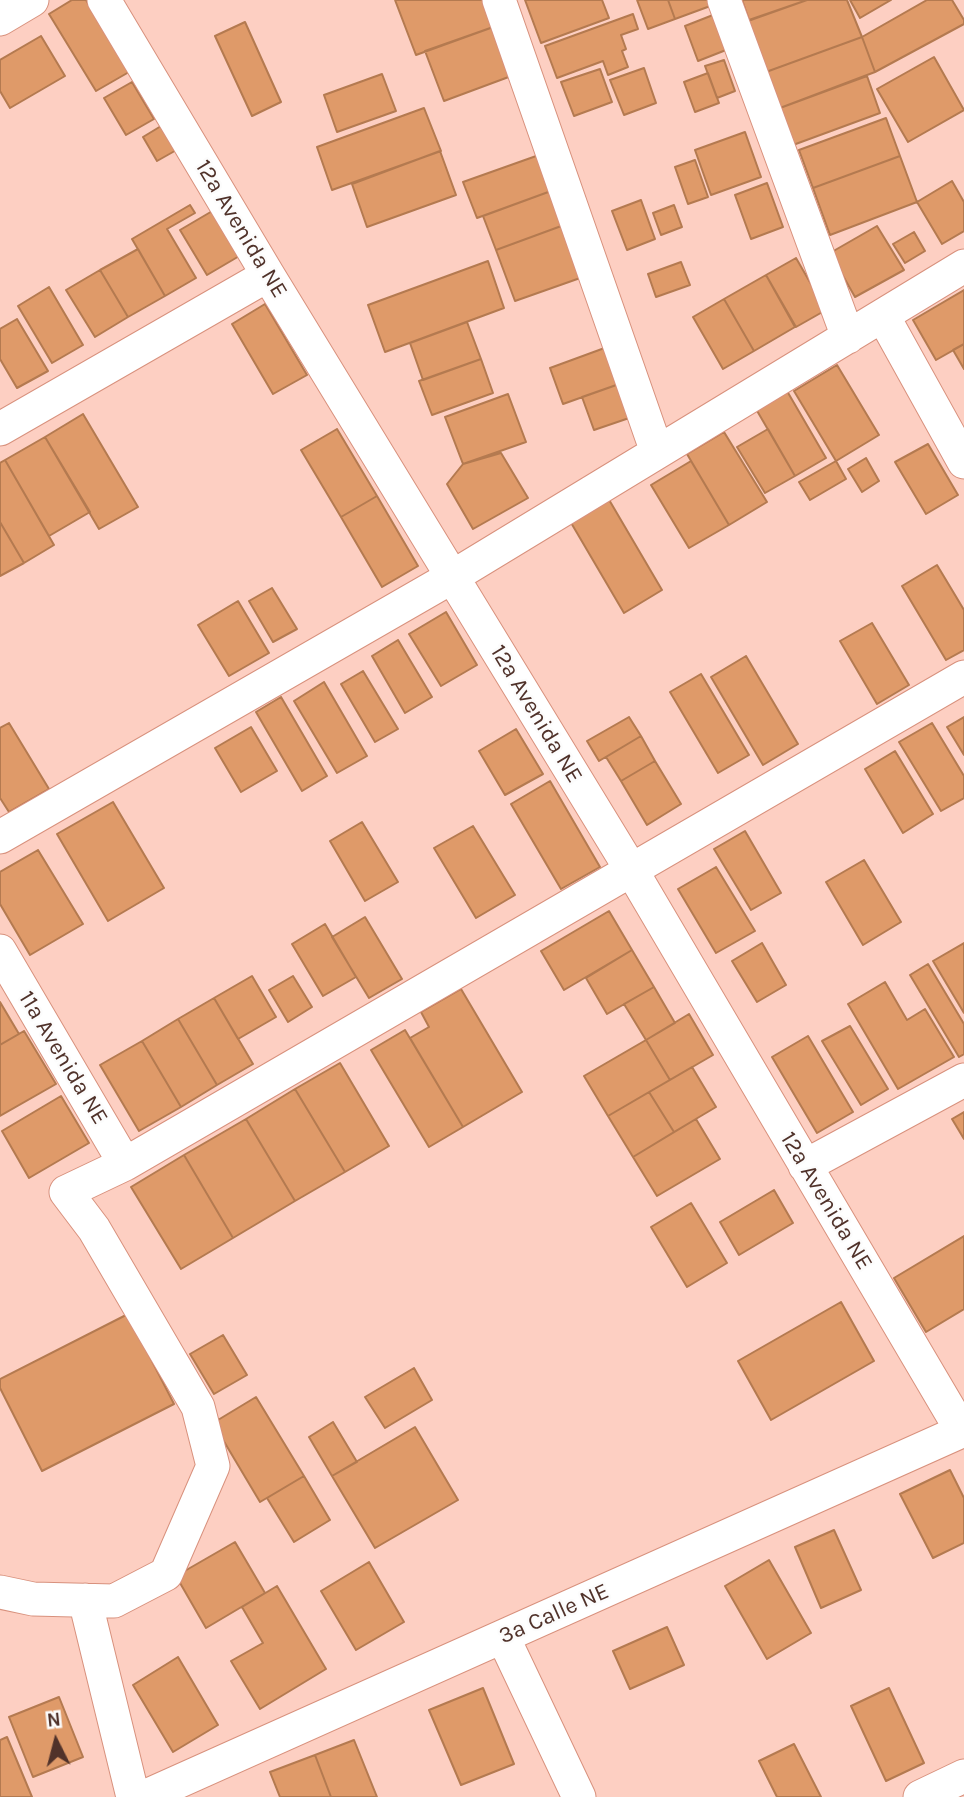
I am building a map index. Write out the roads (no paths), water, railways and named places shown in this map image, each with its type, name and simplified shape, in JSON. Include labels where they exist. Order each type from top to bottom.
[{"type":"street","points":[[0,19],[32,0]]},
{"type":"street","name":"12a Avenida NE","points":[[104,0],[268,275],[632,871],[963,1430]]},
{"type":"street","points":[[499,0],[657,452]]},
{"type":"street","points":[[724,0],[848,337]]},
{"type":"street","points":[[0,837],[452,577],[964,266]]},
{"type":"street","points":[[0,429],[268,275]]},
{"type":"street","points":[[883,316],[964,462]]},
{"type":"street","points":[[0,1592],[33,1599],[114,1601],[166,1574],[213,1466],[198,1407],[94,1230],[66,1192],[125,1164],[964,677]]},
{"type":"street","name":"11a Avenida NE","points":[[0,951],[125,1164]]},
{"type":"street","points":[[805,1166],[964,1080]]},
{"type":"street","name":"3a Calle NE","points":[[144,1797],[963,1430]]},
{"type":"street","points":[[85,1600],[133,1797]]},
{"type":"street","points":[[503,1637],[579,1797]]},
{"type":"street","points":[[920,1797],[964,1776]]}]
